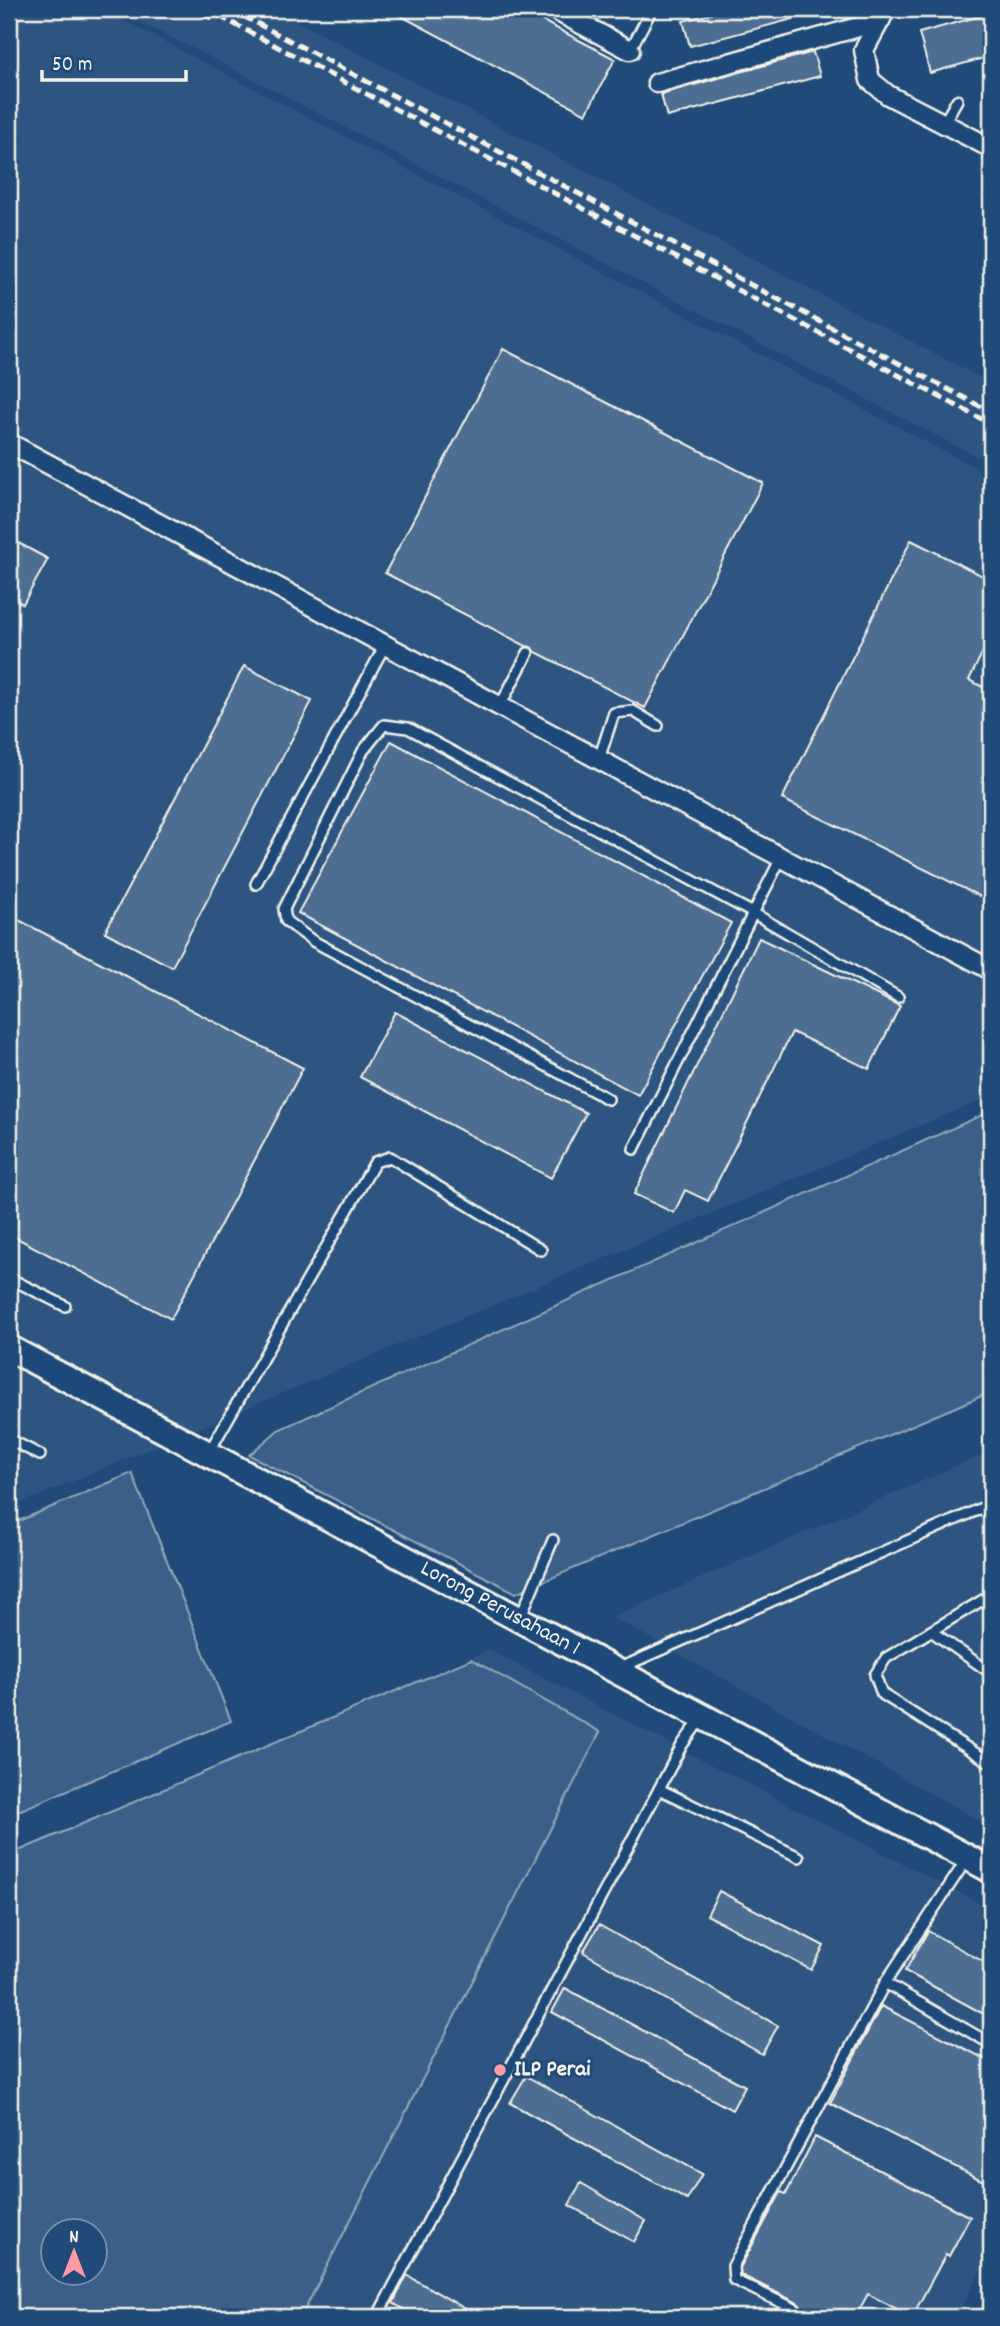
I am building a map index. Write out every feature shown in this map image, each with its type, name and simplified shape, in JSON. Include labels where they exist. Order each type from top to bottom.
[{"type":"street","points":[[553,9],[630,50]]},
{"type":"street","points":[[883,15],[864,50],[870,80],[888,95],[991,148]]},
{"type":"street","points":[[657,83],[883,15]]},
{"type":"street","points":[[9,443],[991,970]]},
{"type":"street","name":"Lorong Perusahaan 1","points":[[9,1348],[991,1870]]},
{"type":"lane","points":[[630,50],[652,9]]},
{"type":"lane","points":[[944,123],[957,100]]},
{"type":"lane","points":[[256,884],[384,645]]},
{"type":"lane","points":[[500,706],[528,653]]},
{"type":"lane","points":[[598,759],[614,713],[633,711],[658,726]]},
{"type":"lane","points":[[608,1099],[313,941],[286,921],[285,909],[363,751],[384,725],[408,728],[753,913],[898,997]]},
{"type":"lane","points":[[634,1149],[781,858]]},
{"type":"lane","points":[[208,1454],[375,1163],[390,1157],[541,1250]]},
{"type":"lane","points":[[9,1278],[65,1306]]},
{"type":"lane","points":[[9,1439],[40,1455]]},
{"type":"lane","points":[[615,1670],[991,1504]]},
{"type":"lane","points":[[520,1619],[553,1540]]},
{"type":"lane","points":[[991,1595],[886,1658],[876,1675],[883,1694],[991,1763]]},
{"type":"lane","points":[[931,1631],[991,1673]]},
{"type":"lane","points":[[377,2317],[682,1745],[702,1716]]},
{"type":"lane","points":[[659,1788],[799,1857]]},
{"type":"lane","points":[[792,2317],[795,2309],[734,2280],[733,2266],[885,1983],[968,1858]]},
{"type":"lane","points":[[885,1983],[991,2044]]},
{"type":"shaded area","points":[[9,9],[102,9],[991,476],[991,1096],[9,1508]]},
{"type":"shaded area","points":[[113,9],[274,9],[991,383],[991,464],[206,55]]},
{"type":"shaded area","points":[[991,1111],[991,1392],[516,1593],[249,1455],[278,1430]]},
{"type":"shaded area","points":[[991,1451],[991,1827],[612,1617]]},
{"type":"shaded area","points":[[132,1473],[231,1721],[9,1815],[9,1525]]},
{"type":"shaded area","name":"ILP Perai","points":[[489,1650],[991,1909],[991,2252],[956,2317],[9,2317],[9,1854]]},
{"type":"shaded area","points":[[471,1659],[600,1732],[301,2317],[9,2317],[9,1855]]},
{"type":"building","points":[[388,9],[520,9],[615,59],[586,114]]},
{"type":"building","points":[[729,9],[812,9],[812,14],[690,46],[683,21]]},
{"type":"building","points":[[991,13],[991,56],[930,73],[919,33]]},
{"type":"building","points":[[813,52],[820,76],[667,117],[661,94]]},
{"type":"building","points":[[503,349],[763,483],[645,708],[385,573]]},
{"type":"building","points":[[9,538],[48,559],[23,604],[9,597]]},
{"type":"building","points":[[911,540],[991,580],[991,635],[969,680],[991,691],[991,902],[782,799]]},
{"type":"building","points":[[244,666],[312,701],[172,967],[105,932]]},
{"type":"building","points":[[391,741],[731,923],[638,1095],[298,913]]},
{"type":"building","points":[[9,915],[303,1068],[171,1319],[9,1234]]},
{"type":"building","points":[[759,938],[900,1006],[869,1069],[792,1032],[708,1201],[685,1190],[674,1213],[634,1194]]},
{"type":"building","points":[[395,1012],[586,1113],[551,1178],[360,1077]]},
{"type":"building","points":[[719,1891],[824,1946],[811,1970],[707,1915]]},
{"type":"building","points":[[599,1925],[778,2026],[762,2054],[583,1952]]},
{"type":"building","points":[[928,1931],[991,1966],[991,2018],[905,1971]]},
{"type":"building","points":[[565,1988],[745,2086],[732,2110],[552,2012]]},
{"type":"building","points":[[881,2006],[991,2062],[991,2170],[985,2182],[830,2103]]},
{"type":"building","points":[[526,2076],[702,2174],[687,2200],[510,2103]]},
{"type":"building","points":[[815,2137],[970,2217],[949,2256],[946,2254],[912,2317],[868,2294],[855,2317],[818,2317],[798,2303],[741,2275],[740,2268],[781,2192],[786,2194]]},
{"type":"building","points":[[581,2183],[646,2221],[634,2242],[569,2205]]},
{"type":"building","points":[[407,2275],[479,2317],[417,2317],[393,2303]]},
{"type":"railway","points":[[189,9],[215,19]]},
{"type":"railway","points":[[206,9],[991,424]]},
{"type":"railway","points":[[230,9],[991,412]]},
{"type":"place","name":"ILP Perai","points":[[500,2070]]}]
